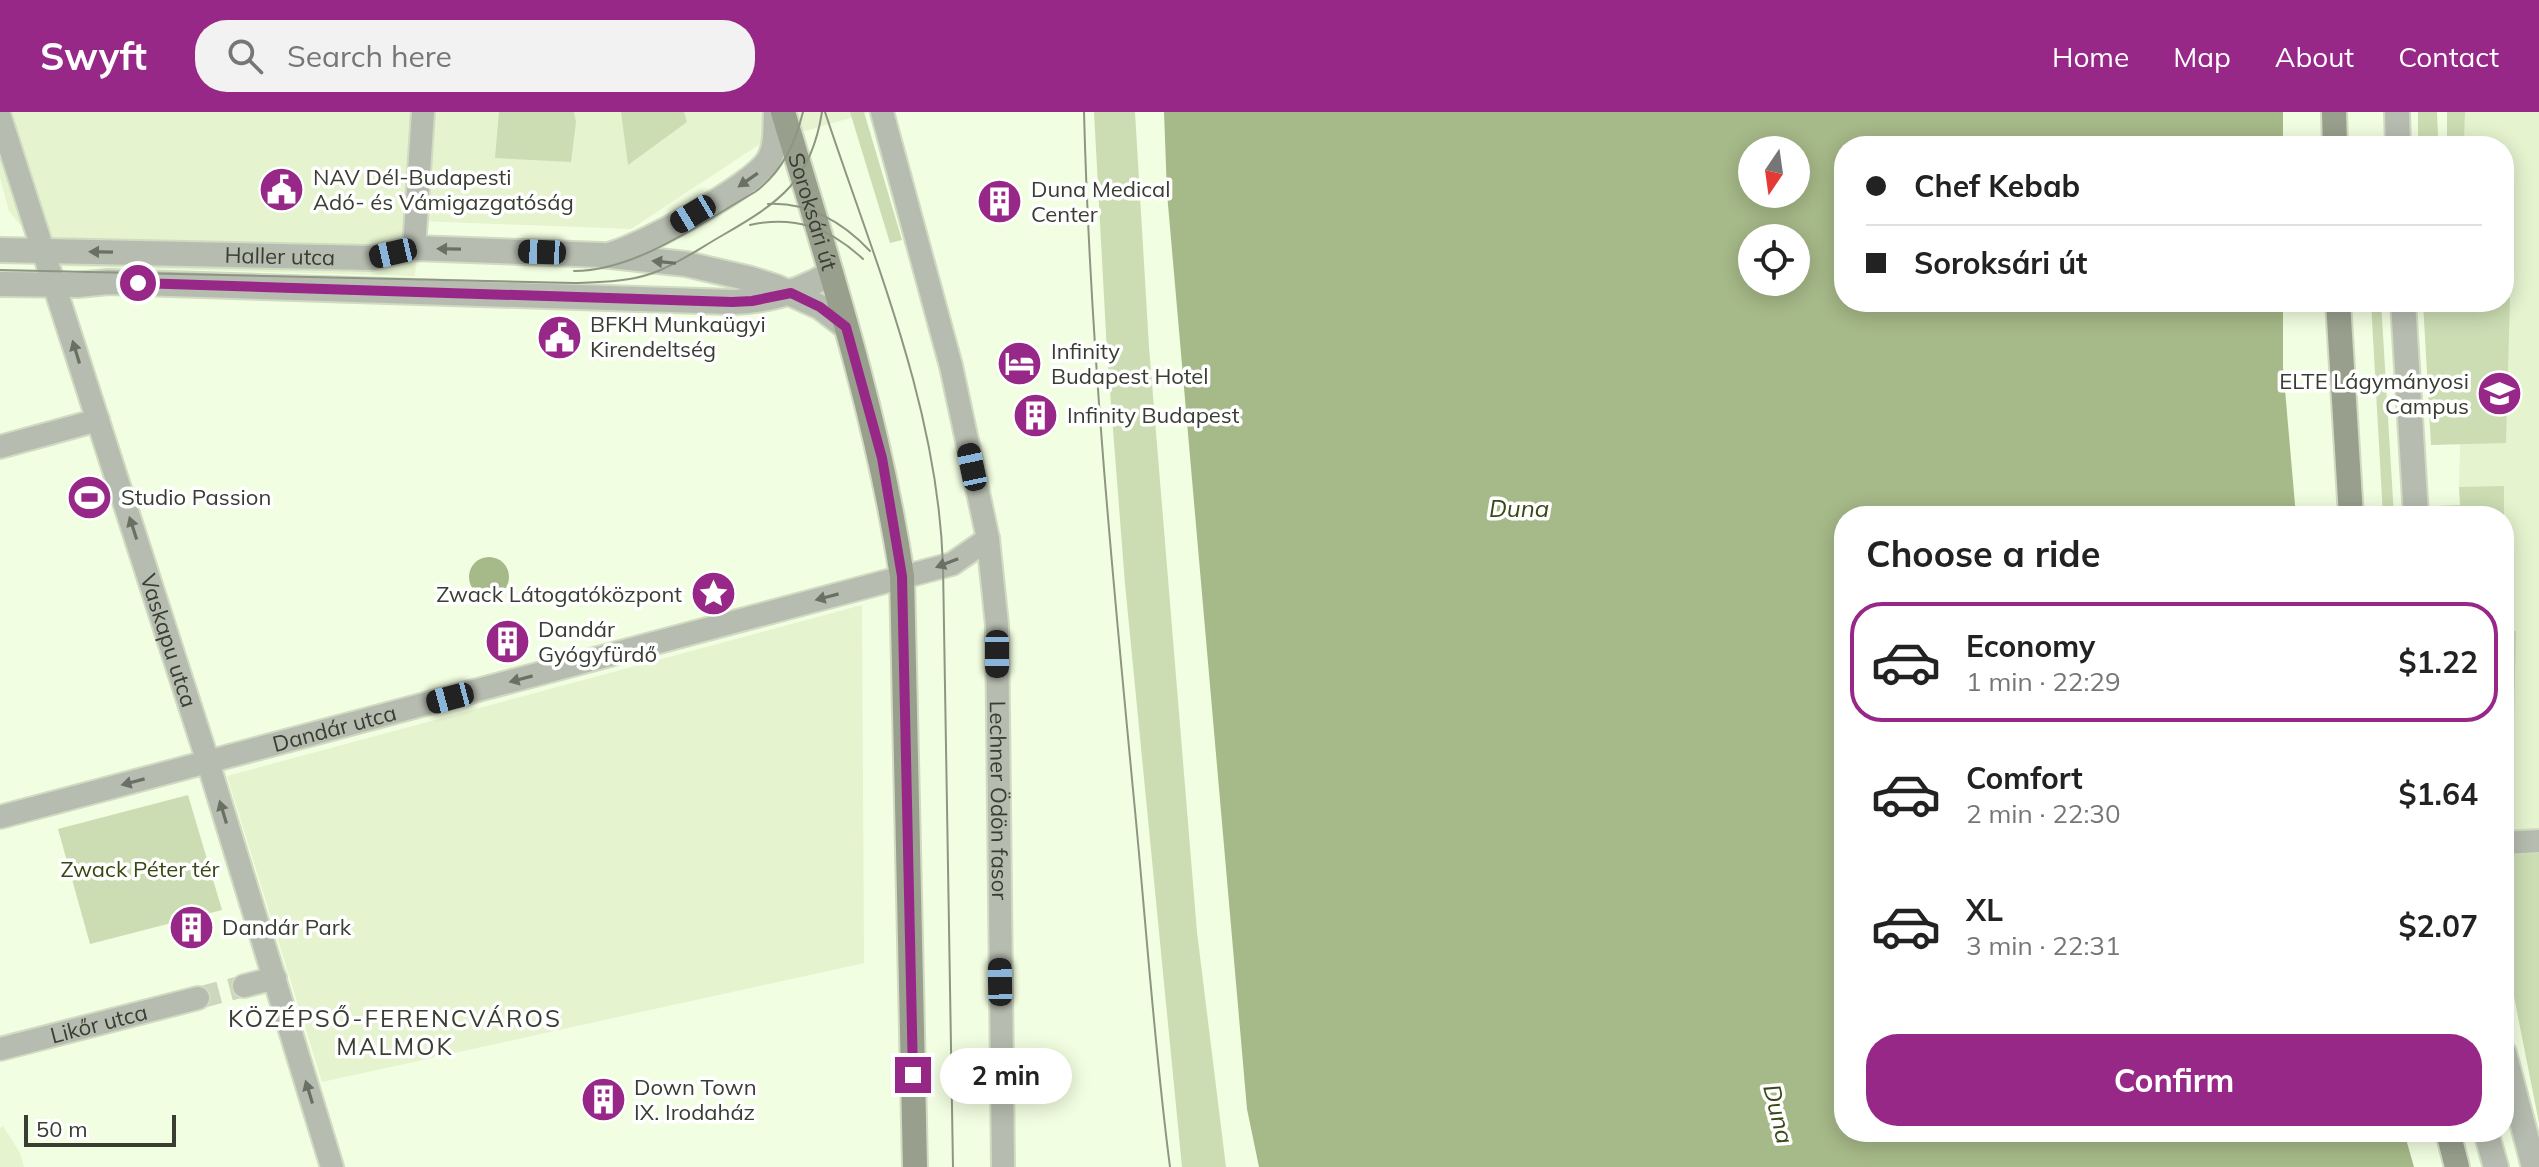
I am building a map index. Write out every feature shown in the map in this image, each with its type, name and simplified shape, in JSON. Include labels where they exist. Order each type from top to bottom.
[{"type":"main road","name":"Soroksári út","points":[[783,112],[882,458],[902,576],[915,1167]]},
{"type":"main road","points":[[2334,112],[2335,136]]},
{"type":"main road","points":[[2339,312],[2350,506]]},
{"type":"main road","points":[[2451,1142],[2457,1167]]},
{"type":"street","points":[[414,248],[423,112]]},
{"type":"street","name":"Haller utca","points":[[608,255],[644,243],[759,172],[774,148],[776,112]]},
{"type":"street","name":"Lechner Ödön fasor","points":[[882,112],[951,366],[988,539],[997,625],[1003,1167]]},
{"type":"street","points":[[2397,112],[2398,136]]},
{"type":"street","name":"Vaskapu utca","points":[[0,117],[208,762],[332,1167]]},
{"type":"street","name":"Haller utca","points":[[0,250],[372,258],[414,248],[608,255],[720,271],[751,279],[820,307],[846,327]]},
{"type":"street","name":"Haller utca","points":[[0,284],[108,282],[732,302],[791,293],[831,273]]},
{"type":"street","points":[[2404,312],[2415,506]]},
{"type":"street","points":[[0,447],[98,420]]},
{"type":"street","name":"Dandár utca","points":[[0,817],[952,564],[988,539]]},
{"type":"street","points":[[2514,842],[2539,841]]},
{"type":"street","points":[[244,986],[275,978]]},
{"type":"street","name":"Likőr utca","points":[[0,1049],[198,998]]},
{"type":"street","points":[[2514,1091],[2534,1167]]},
{"type":"street","points":[[2489,1142],[2496,1167]]},
{"type":"shaded area","points":[[0,112],[871,112],[760,144],[631,229],[419,221],[415,276],[54,266],[9,211],[0,178]]},
{"type":"shaded area","name":"ELTE Lágymányosi Campus","points":[[2465,112],[2539,112],[2539,828],[2514,831],[2514,506],[2461,506],[2459,487],[2464,312],[2514,312],[2514,136],[2464,136]]},
{"type":"shaded area","points":[[862,605],[864,963],[322,1082],[227,776]]},
{"type":"shaded area","points":[[3,1126],[20,1153],[24,1167],[0,1167],[0,1128]]},
{"type":"green space","points":[[499,112],[574,112],[576,122],[571,162],[495,158]]},
{"type":"green space","points":[[621,112],[684,112],[687,122],[628,165]]},
{"type":"green space","points":[[850,112],[864,112],[902,240],[890,243]]},
{"type":"green space","points":[[1094,112],[1135,112],[1149,347],[1197,932],[1226,1167],[1182,1167],[1125,584],[1107,352]]},
{"type":"green space","points":[[2418,112],[2437,112],[2438,136],[2418,136]]},
{"type":"green space","points":[[2447,112],[2465,112],[2464,136],[2447,136]]},
{"type":"green space","points":[[2372,312],[2382,312],[2393,506],[2382,506]]},
{"type":"green space","points":[[2424,312],[2510,312],[2506,443],[2431,445]]},
{"type":"green space","points":[[2504,486],[2504,506],[2436,506],[2460,505],[2459,487]]},
{"type":"green space","points":[[2514,631],[2516,631],[2514,724]]},
{"type":"green space","name":"Zwack Péter tér","points":[[188,795],[222,910],[90,944],[58,829]]},
{"type":"green space","points":[[2539,828],[2539,1123],[2514,997],[2514,830]]},
{"type":"water","name":"Duna","points":[[1164,112],[2283,112],[2283,136],[1834,136],[1834,312],[2283,312],[2283,367],[2295,506],[1834,506],[1834,1142],[2407,1142],[2414,1167],[1259,1167],[1247,1109],[1167,193]]},
{"type":"water","points":[[489,557],[503,563],[509,577],[503,591],[489,597],[475,591],[469,577],[475,563]]},
{"type":"tunnel","points":[[198,998],[244,986]]},
{"type":"tram line","points":[[574,271],[597,269],[644,254],[755,192],[773,176],[786,156],[803,112]]},
{"type":"tram line","points":[[0,270],[575,283],[634,278],[680,260],[776,200],[801,173],[810,156],[822,112]]},
{"type":"tram line","points":[[825,112],[900,335],[929,449],[939,507],[943,566],[953,1167]]},
{"type":"tram line","points":[[1084,112],[1091,284],[1103,456],[1170,1167]]},
{"type":"tram line","points":[[768,204],[811,210],[848,231],[870,251]]},
{"type":"tram line","points":[[750,225],[782,222],[811,227],[838,239],[863,259]]},
{"type":"place","name":"NAV Dél-Budapesti Adó- és Vámigazgatóság","points":[[282,190]]},
{"type":"place","name":"Duna Medical Center","points":[[1000,202]]},
{"type":"place","name":"BFKH Munkaügyi Kirendeltség","points":[[559,337]]},
{"type":"place","name":"Infinity Budapest Hotel","points":[[1020,364]]},
{"type":"place","name":"ELTE Lágymányosi Campus","points":[[2500,394]]},
{"type":"place","name":"Infinity Budapest","points":[[1036,415]]},
{"type":"place","name":"Studio Passion","points":[[90,497]]},
{"type":"place","name":"Zwack Látogatóközpont","points":[[713,594]]},
{"type":"place","name":"Dandár Gyógyfürdő","points":[[507,642]]},
{"type":"place","name":"Dandár Park","points":[[191,927]]},
{"type":"place","name":"Down Town IX. Irodaház","points":[[603,1100]]},
{"type":"district","name":"KÖZÉPSŐ-FERENCVÁROS MALMOK","points":[[395,1033]]},
{"type":"route","points":[[138,283],[732,302],[791,293],[820,307],[846,327],[882,458],[902,576],[913,1075]]}]
